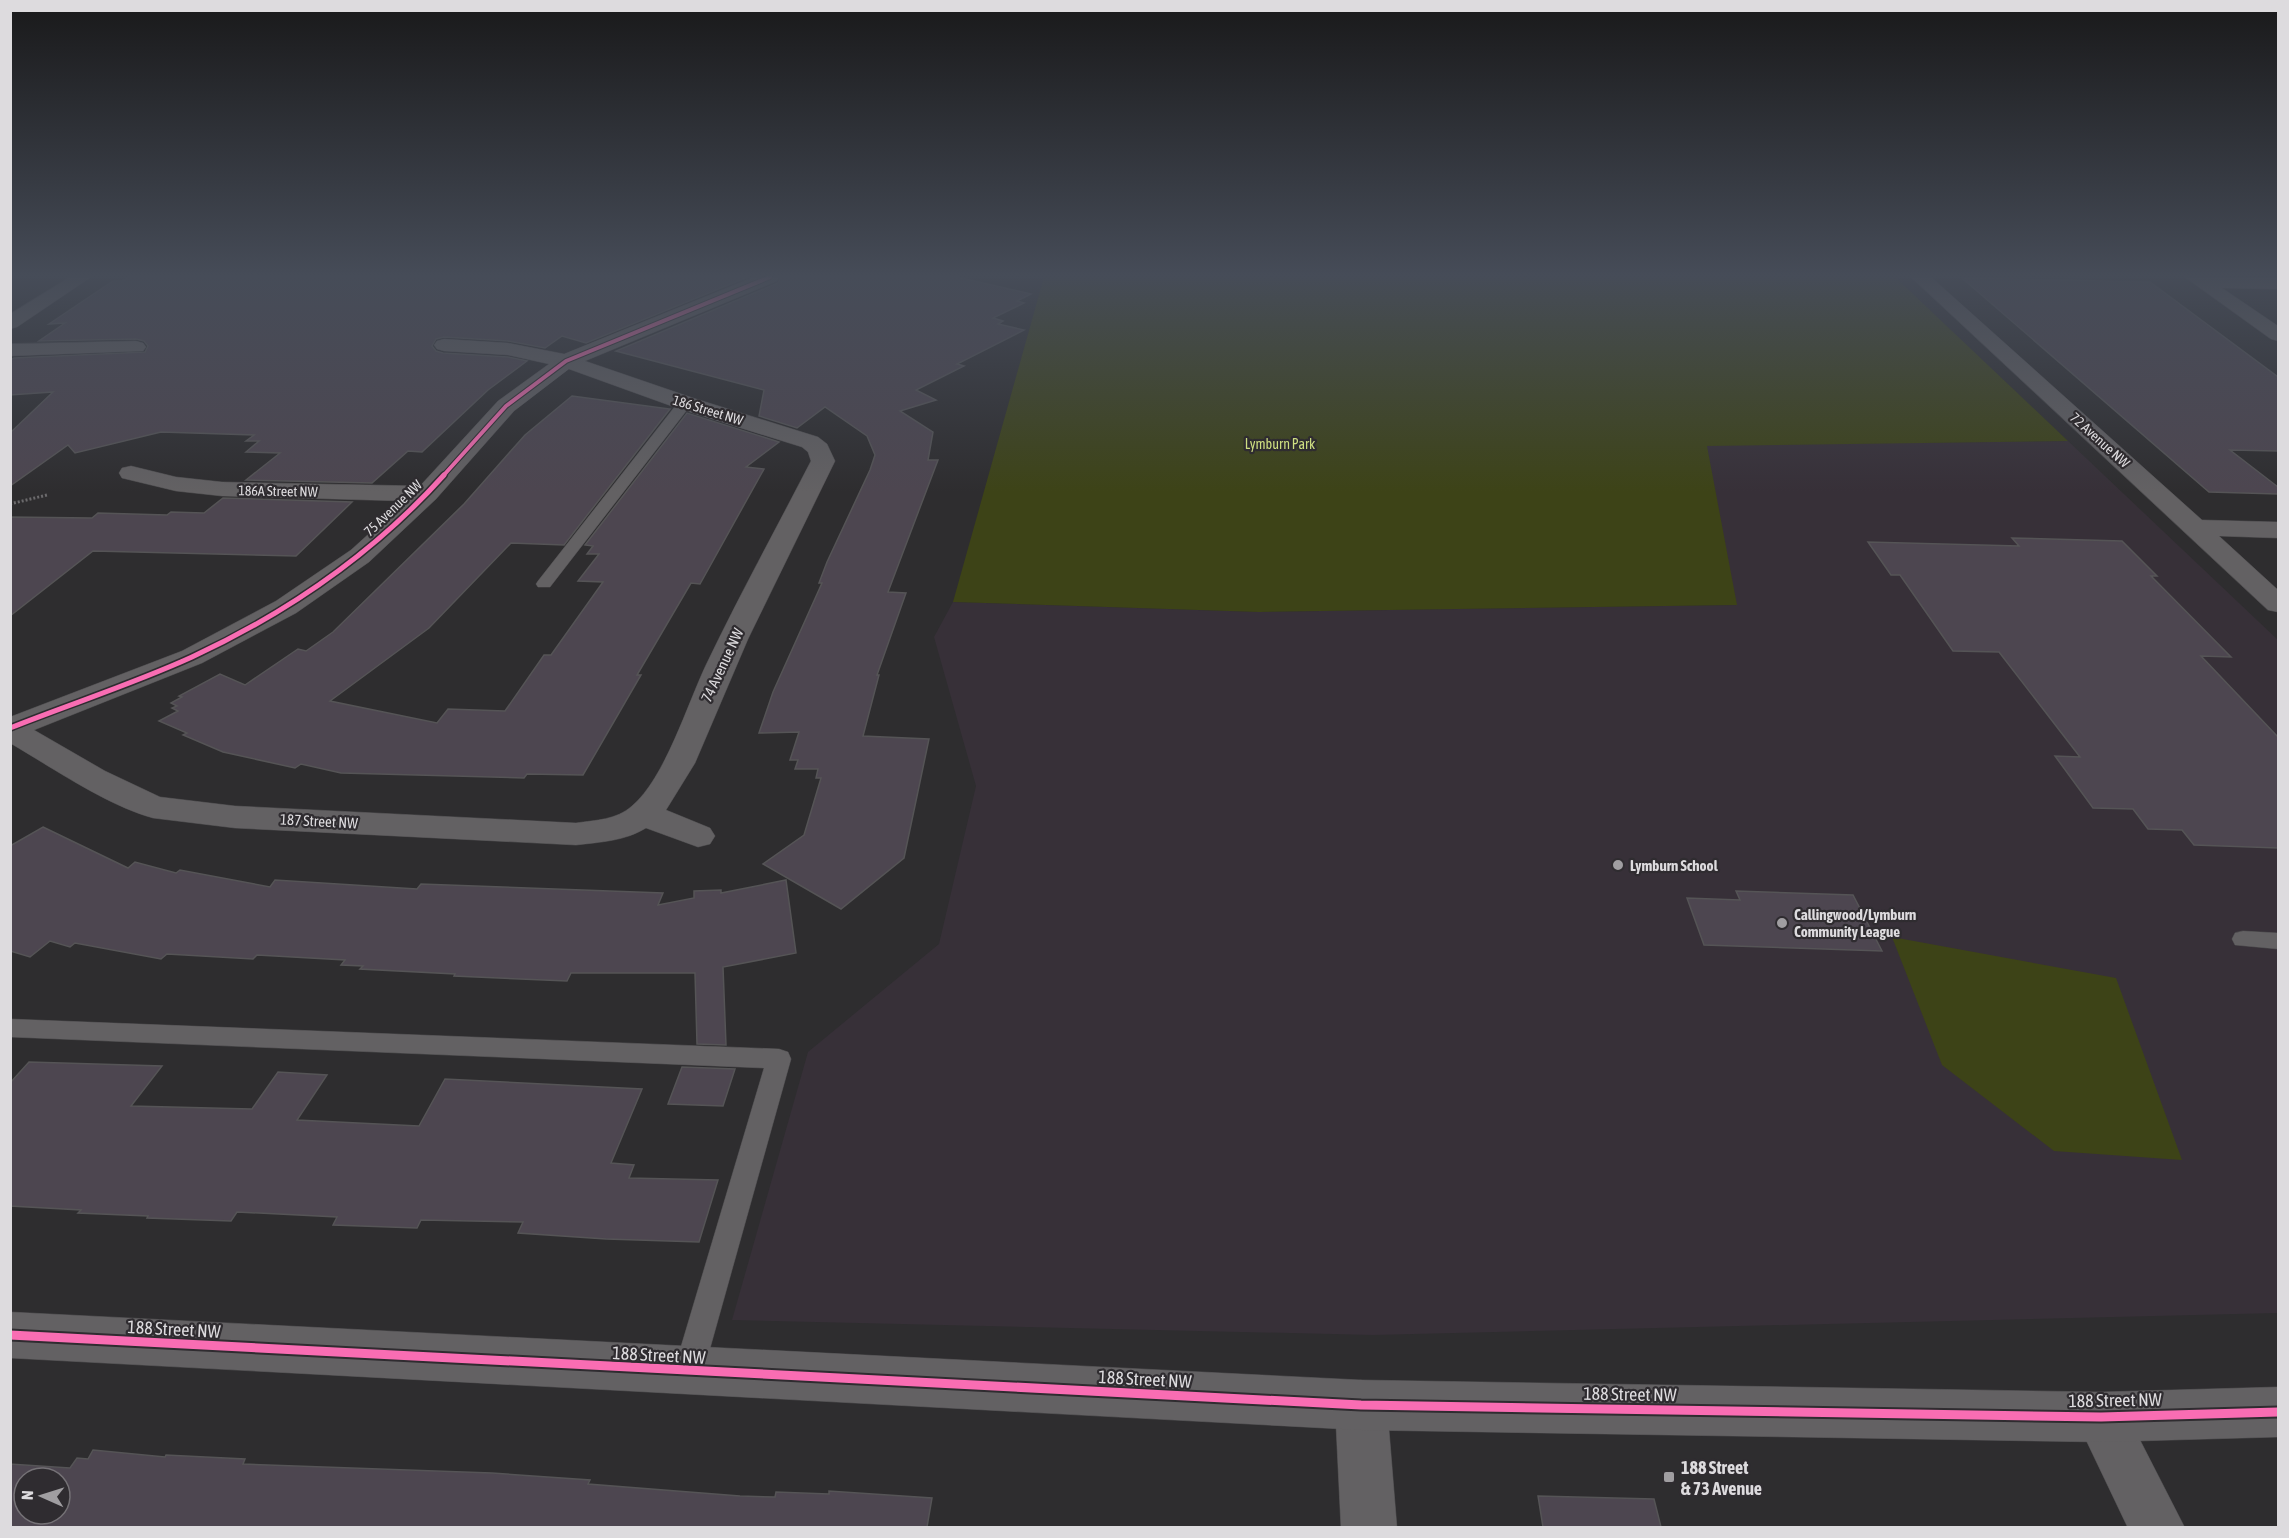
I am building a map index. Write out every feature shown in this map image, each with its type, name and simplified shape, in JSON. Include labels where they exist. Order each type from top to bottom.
[{"type":"street","points":[[10,350],[62,349]]},
{"type":"street","name":"186 Street NW","points":[[492,349],[566,361],[685,403],[776,429],[810,442],[819,449],[823,461]]},
{"type":"street","name":"75 Avenue NW","points":[[10,728],[192,657],[286,607],[360,556],[427,494],[507,406],[566,361],[596,349]]},
{"type":"street","name":"72 Avenue NW","points":[[1999,349],[2278,604]]},
{"type":"street","name":"74 Avenue NW","points":[[644,814],[658,799],[670,777],[722,662],[823,461]]},
{"type":"street","name":"186A Street NW","points":[[131,473],[176,484],[222,489],[427,494]]},
{"type":"street","points":[[2197,528],[2278,530]]},
{"type":"street","name":"187 Street NW","points":[[10,728],[93,778],[153,807],[235,817],[576,834],[621,828],[644,814]]},
{"type":"street","points":[[644,814],[698,837]]},
{"type":"street","name":"188 Street NW","points":[[10,1335],[1360,1405],[2101,1417],[2278,1412]]},
{"type":"street","points":[[1360,1405],[1369,1527]]},
{"type":"street","points":[[2101,1417],[2157,1527]]},
{"type":"lane","points":[[544,584],[685,403]]},
{"type":"lane","points":[[2243,939],[2278,940]]},
{"type":"lane","points":[[10,1028],[779,1059],[689,1371]]},
{"type":"path","points":[[10,504],[47,495]]},
{"type":"shaded area","name":"Lymburn School","points":[[2068,441],[2278,640],[2278,1313],[1373,1335],[732,1320],[808,1052],[939,944],[976,786],[934,637],[953,602],[1259,612],[1736,605],[1706,445]]},
{"type":"green space","name":"Lymburn Park","points":[[1024,349],[1971,349],[2068,441],[1707,446],[1737,605],[1259,612],[953,602]]},
{"type":"green space","points":[[1892,937],[2116,978],[2182,1160],[2054,1151],[1942,1065]]},
{"type":"building","points":[[147,349],[434,349],[443,353],[508,357],[527,361],[488,390],[422,452],[408,451],[372,483],[246,480],[280,453],[246,452],[259,441],[246,441],[254,435],[161,432],[75,453],[68,445],[10,486],[10,433],[53,392],[10,395],[10,360],[145,352]]},
{"type":"building","points":[[621,349],[987,349],[957,364],[964,366],[916,390],[936,400],[900,411],[933,432],[928,460],[938,460],[888,592],[906,593],[877,675],[879,675],[863,736],[929,739],[904,858],[841,909],[763,864],[804,835],[821,778],[816,778],[818,769],[795,769],[798,760],[790,760],[799,732],[759,733],[773,692],[822,583],[819,583],[827,562],[875,455],[867,436],[825,407],[797,428],[759,416],[764,390],[616,351]]},
{"type":"building","points":[[2044,349],[2240,349],[2278,377],[2278,451],[2230,450],[2278,487],[2278,494],[2209,492]]},
{"type":"building","points":[[572,396],[670,409],[564,545],[511,543],[429,628],[330,701],[437,723],[448,709],[505,711],[544,655],[551,655],[603,582],[578,581],[599,554],[587,554],[593,546],[585,545],[687,413],[779,442],[746,467],[764,469],[700,584],[691,583],[637,675],[641,675],[583,775],[527,774],[524,778],[341,773],[301,764],[295,768],[223,752],[183,735],[187,733],[159,721],[178,711],[172,708],[177,706],[171,703],[182,697],[179,696],[220,674],[245,685],[298,649],[306,651],[333,632],[464,504],[525,435]]},
{"type":"building","points":[[223,498],[352,502],[296,556],[93,551],[10,616],[10,517],[92,518],[98,513],[167,515],[171,512],[204,513]]},
{"type":"building","points":[[2012,538],[2122,541],[2157,576],[2151,576],[2231,657],[2201,656],[2278,737],[2278,848],[2194,845],[2182,830],[2148,829],[2133,809],[2093,808],[2055,756],[2080,757],[1999,652],[1953,651],[1900,575],[1891,575],[1868,542],[2019,546]]},
{"type":"building","points":[[43,827],[128,868],[135,862],[176,873],[180,870],[270,887],[275,880],[417,889],[421,884],[663,893],[658,905],[694,898],[694,891],[721,890],[721,893],[786,880],[796,953],[723,967],[726,1045],[697,1044],[695,973],[571,973],[567,981],[454,976],[455,974],[360,969],[363,966],[341,965],[345,960],[257,955],[253,959],[167,954],[161,959],[75,943],[70,947],[50,941],[30,957],[10,951],[10,846]]},
{"type":"building","name":"Callingwood/Lymburn Community League","points":[[1736,891],[1853,895],[1882,951],[1704,945],[1687,898],[1740,900]]},
{"type":"building","points":[[29,1062],[162,1066],[131,1106],[252,1109],[278,1072],[327,1075],[297,1120],[419,1126],[445,1079],[642,1089],[611,1163],[634,1165],[629,1178],[718,1180],[699,1242],[518,1233],[523,1222],[421,1220],[417,1228],[333,1225],[337,1217],[237,1212],[231,1221],[147,1218],[148,1216],[78,1213],[81,1210],[10,1206],[10,1083]]},
{"type":"building","points":[[682,1067],[735,1069],[723,1106],[668,1104]]},
{"type":"building","points":[[93,1450],[165,1457],[166,1455],[245,1459],[243,1464],[492,1473],[590,1480],[588,1484],[740,1496],[775,1497],[776,1492],[829,1494],[829,1491],[932,1498],[927,1527],[10,1527],[10,1464],[40,1466],[12,1466],[12,1526],[72,1526],[71,1466],[77,1458],[88,1459]]},
{"type":"building","points":[[1538,1496],[1654,1499],[1661,1527],[1543,1527]]},
{"type":"cycle path","points":[[10,728],[192,657],[286,607],[360,556],[427,494],[506,406],[566,361],[596,349]]},
{"type":"cycle path","points":[[10,1335],[1361,1405],[2101,1417],[2278,1412]]},
{"type":"place","name":"Lymburn School","points":[[1618,865]]},
{"type":"place","name":"Callingwood/Lymburn Community League","points":[[1782,923]]},
{"type":"place","name":"188 Street & 73 Avenue","points":[[1669,1477]]}]
